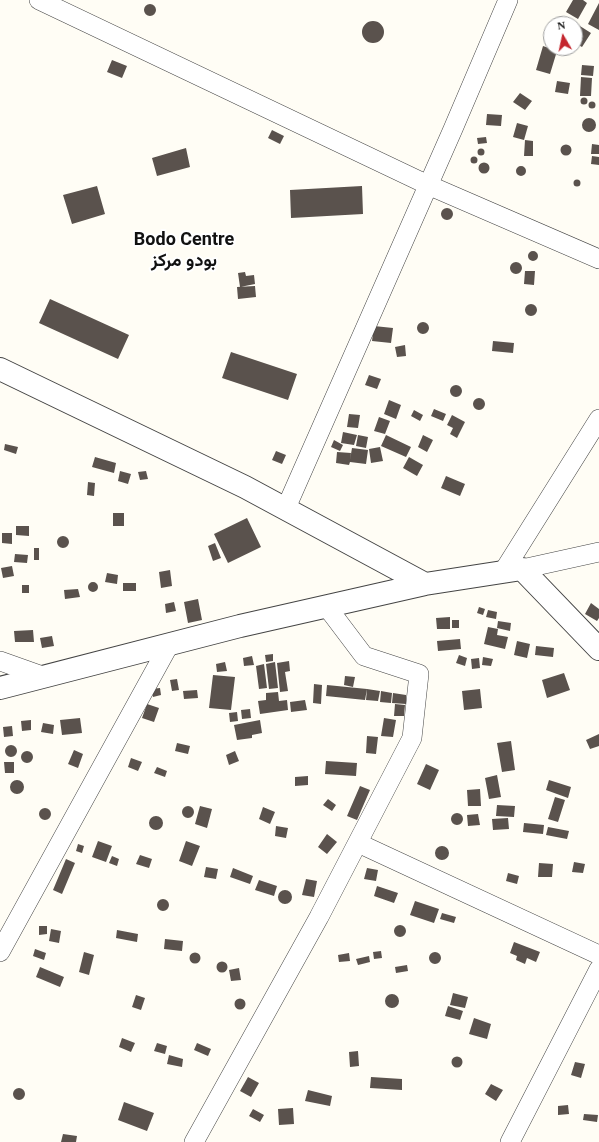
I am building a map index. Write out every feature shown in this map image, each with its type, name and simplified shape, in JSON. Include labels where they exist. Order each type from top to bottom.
[{"type":"street","points":[[39,0],[428,185],[599,259]]},
{"type":"street","points":[[286,508],[508,0]]},
{"type":"street","points":[[0,369],[245,487],[425,584]]},
{"type":"street","points":[[512,571],[599,419]]},
{"type":"street","points":[[0,688],[240,626],[327,606],[425,584],[512,571],[599,552]]},
{"type":"street","points":[[512,571],[599,649]]},
{"type":"street","points":[[194,1142],[319,917],[412,738],[419,674],[364,656],[327,606]]},
{"type":"street","points":[[0,952],[169,645]]},
{"type":"street","points":[[0,661],[45,677]]},
{"type":"street","points":[[358,843],[599,955]]},
{"type":"street","points":[[510,1142],[599,970]]},
{"type":"building","points":[[573,0],[583,0],[587,3],[580,16],[573,16],[566,12]]},
{"type":"building","points":[[599,3],[599,30],[588,24]]},
{"type":"building","points":[[148,4],[152,4],[156,10],[152,16],[148,16],[144,12],[144,8]]},
{"type":"building","points":[[373,21],[381,24],[384,32],[381,40],[373,43],[365,40],[362,32],[365,24]]},
{"type":"building","points":[[583,28],[591,33],[583,45]]},
{"type":"building","points":[[543,46],[543,56],[555,56],[550,74],[536,70]]},
{"type":"building","points":[[112,60],[127,66],[122,78],[107,72]]},
{"type":"building","points":[[582,65],[594,66],[593,76],[581,75]]},
{"type":"building","points":[[581,77],[592,78],[591,96],[580,96]]},
{"type":"building","points":[[557,81],[570,83],[568,94],[555,92]]},
{"type":"building","points":[[520,93],[532,101],[525,110],[513,102]]},
{"type":"building","points":[[584,97],[587,98],[587,104],[584,105],[581,104],[580,101],[581,98]]},
{"type":"building","points":[[592,101],[595,102],[595,108],[592,109],[589,108],[588,105],[589,102]]},
{"type":"building","points":[[487,114],[502,115],[501,126],[486,125]]},
{"type":"building","points":[[589,118],[594,120],[596,125],[594,130],[589,132],[584,130],[582,125],[584,120]]},
{"type":"building","points":[[517,123],[528,126],[524,140],[513,137]]},
{"type":"building","points":[[272,130],[284,136],[280,144],[268,138]]},
{"type":"building","points":[[486,137],[487,143],[478,144],[477,138]]},
{"type":"building","points":[[525,140],[533,141],[533,156],[524,156]]},
{"type":"building","points":[[592,144],[599,145],[599,154],[591,154]]},
{"type":"building","points":[[564,145],[568,145],[570,146],[570,154],[564,155],[561,152],[561,148]]},
{"type":"building","points":[[186,148],[190,167],[157,176],[152,158]]},
{"type":"building","points":[[481,148],[484,149],[484,155],[481,156],[478,155],[477,152],[478,149]]},
{"type":"building","points":[[474,156],[477,157],[477,163],[474,164],[471,163],[470,160],[471,157]]},
{"type":"building","points":[[592,156],[599,157],[599,165],[591,164]]},
{"type":"building","points":[[482,163],[486,163],[488,164],[488,172],[482,173],[479,170],[479,166]]},
{"type":"building","points":[[519,166],[523,166],[525,167],[525,175],[519,176],[516,173],[516,169]]},
{"type":"building","points":[[577,179],[580,180],[580,186],[577,187],[574,186],[573,183],[574,180]]},
{"type":"building","points":[[97,186],[105,214],[72,224],[63,195]]},
{"type":"building","points":[[362,186],[363,214],[291,218],[290,190]]},
{"type":"building","points":[[445,208],[449,208],[453,214],[449,220],[445,220],[441,216],[441,212]]},
{"type":"building","points":[[531,251],[535,251],[537,252],[537,260],[531,261],[528,258],[528,254]]},
{"type":"building","points":[[514,262],[518,262],[522,268],[518,274],[514,274],[510,270],[510,266]]},
{"type":"building","points":[[525,271],[535,271],[534,285],[524,284]]},
{"type":"building","points":[[245,272],[246,276],[254,275],[255,284],[240,287],[238,273]]},
{"type":"building","points":[[255,286],[256,297],[238,299],[237,287]]},
{"type":"building","points":[[50,299],[129,335],[118,359],[39,323]]},
{"type":"building","points":[[529,304],[533,304],[537,310],[533,316],[529,316],[525,312],[525,308]]},
{"type":"building","points":[[421,322],[425,322],[429,328],[425,334],[421,334],[417,330],[417,326]]},
{"type":"building","points":[[374,326],[393,328],[391,343],[372,341]]},
{"type":"building","points":[[493,341],[514,343],[513,353],[492,351]]},
{"type":"building","points":[[405,345],[406,356],[397,357],[395,347]]},
{"type":"building","points":[[231,352],[297,374],[288,400],[222,378]]},
{"type":"building","points":[[369,375],[381,379],[377,389],[365,385]]},
{"type":"building","points":[[454,385],[458,385],[462,391],[458,397],[454,397],[450,393],[450,389]]},
{"type":"building","points":[[477,398],[481,398],[485,404],[481,410],[477,410],[473,406],[473,402]]},
{"type":"building","points":[[389,400],[401,405],[396,419],[384,414]]},
{"type":"building","points":[[434,409],[446,414],[443,421],[431,416]]},
{"type":"building","points":[[414,410],[423,415],[420,421],[411,416]]},
{"type":"building","points":[[349,414],[360,415],[358,428],[347,427]]},
{"type":"building","points":[[452,415],[465,422],[457,438],[450,434],[453,428],[447,425]]},
{"type":"building","points":[[379,417],[390,421],[385,434],[374,431]]},
{"type":"building","points":[[343,432],[357,435],[354,445],[341,443]]},
{"type":"building","points":[[358,435],[368,437],[366,448],[356,446]]},
{"type":"building","points":[[386,435],[411,447],[406,457],[381,446]]},
{"type":"building","points":[[423,435],[433,440],[427,452],[418,447]]},
{"type":"building","points":[[334,440],[343,445],[340,451],[331,447]]},
{"type":"building","points":[[5,444],[18,447],[16,454],[4,450]]},
{"type":"building","points":[[380,447],[383,461],[371,463],[369,449]]},
{"type":"building","points":[[352,448],[368,450],[366,464],[350,462],[349,465],[336,463],[337,452],[351,453],[350,460]]},
{"type":"building","points":[[276,451],[286,455],[282,464],[272,460]]},
{"type":"building","points":[[95,457],[116,463],[114,473],[92,467]]},
{"type":"building","points":[[409,457],[423,465],[417,476],[403,468]]},
{"type":"building","points":[[120,471],[131,474],[128,484],[118,481]]},
{"type":"building","points":[[146,471],[148,479],[140,480],[138,472]]},
{"type":"building","points":[[446,476],[465,484],[460,496],[441,488]]},
{"type":"building","points":[[88,482],[95,483],[94,496],[87,495]]},
{"type":"building","points":[[113,513],[124,513],[124,526],[113,526]]},
{"type":"building","points":[[247,518],[261,547],[228,563],[214,534]]},
{"type":"building","points":[[16,526],[29,526],[29,536],[16,535]]},
{"type":"building","points":[[2,533],[12,533],[12,544],[2,543]]},
{"type":"building","points":[[61,536],[65,536],[69,542],[65,548],[61,548],[57,544],[57,540]]},
{"type":"building","points":[[215,543],[221,558],[213,561],[208,546]]},
{"type":"building","points":[[34,548],[39,548],[39,560],[34,560]]},
{"type":"building","points":[[15,554],[28,555],[27,563],[14,562]]},
{"type":"building","points":[[12,566],[14,576],[3,578],[1,568]]},
{"type":"building","points":[[170,570],[172,586],[161,588],[159,572]]},
{"type":"building","points":[[107,573],[118,575],[117,584],[105,582]]},
{"type":"building","points":[[93,582],[98,587],[93,592],[88,587]]},
{"type":"building","points":[[123,583],[136,583],[136,591],[123,591]]},
{"type":"building","points":[[22,585],[29,585],[29,593],[22,593]]},
{"type":"building","points":[[78,589],[80,597],[65,599],[64,590]]},
{"type":"building","points":[[198,599],[202,620],[188,623],[184,602]]},
{"type":"building","points":[[174,602],[176,611],[166,613],[165,604]]},
{"type":"building","points":[[591,603],[599,609],[599,618],[597,621],[585,614]]},
{"type":"building","points":[[479,607],[485,609],[483,615],[477,613]]},
{"type":"building","points":[[488,610],[497,612],[496,619],[486,617]]},
{"type":"building","points":[[450,617],[450,629],[437,629],[436,618]]},
{"type":"building","points":[[452,620],[459,620],[459,628],[452,628]]},
{"type":"building","points":[[498,621],[511,623],[510,631],[497,628]]},
{"type":"building","points":[[488,627],[498,629],[497,635],[508,637],[505,649],[484,644]]},
{"type":"building","points":[[33,630],[34,642],[15,642],[14,631]]},
{"type":"building","points":[[52,636],[54,646],[42,648],[40,638]]},
{"type":"building","points":[[460,639],[461,649],[438,651],[437,641]]},
{"type":"building","points":[[517,641],[530,644],[527,658],[514,655]]},
{"type":"building","points":[[536,646],[554,648],[553,657],[535,655]]},
{"type":"building","points":[[273,654],[273,661],[266,662],[265,655]]},
{"type":"building","points":[[459,655],[467,658],[465,666],[456,663]]},
{"type":"building","points":[[252,656],[254,665],[244,666],[243,658]]},
{"type":"building","points":[[483,657],[493,659],[491,666],[482,665]]},
{"type":"building","points":[[479,658],[480,668],[472,669],[471,659]]},
{"type":"building","points":[[289,661],[290,671],[285,672],[288,691],[280,692],[277,663]]},
{"type":"building","points":[[225,662],[227,671],[217,672],[216,664]]},
{"type":"building","points":[[275,662],[278,688],[269,689],[266,664]]},
{"type":"building","points":[[264,664],[267,688],[259,689],[256,666]]},
{"type":"building","points":[[564,673],[570,690],[547,698],[542,680]]},
{"type":"building","points":[[213,675],[235,677],[231,710],[209,708]]},
{"type":"building","points":[[345,676],[355,677],[353,687],[344,685]]},
{"type":"building","points":[[177,679],[179,690],[172,691],[170,680]]},
{"type":"building","points":[[314,684],[322,685],[321,704],[313,703]]},
{"type":"building","points":[[327,685],[367,689],[365,700],[326,696]]},
{"type":"building","points":[[160,688],[161,695],[153,697],[151,689]]},
{"type":"building","points":[[367,689],[380,691],[378,701],[366,700]]},
{"type":"building","points":[[480,689],[482,708],[464,710],[462,691]]},
{"type":"building","points":[[197,690],[198,698],[184,699],[183,691]]},
{"type":"building","points":[[381,691],[392,693],[391,703],[380,702]]},
{"type":"building","points":[[278,692],[279,701],[287,700],[288,710],[260,714],[258,701],[266,700],[266,693]]},
{"type":"building","points":[[393,693],[406,695],[406,704],[392,703]]},
{"type":"building","points":[[305,700],[307,710],[291,712],[290,702]]},
{"type":"building","points":[[147,704],[159,708],[154,722],[142,718]]},
{"type":"building","points":[[395,704],[405,705],[404,716],[394,716]]},
{"type":"building","points":[[250,709],[251,718],[242,719],[241,710]]},
{"type":"building","points":[[237,712],[238,721],[230,722],[229,713]]},
{"type":"building","points":[[80,718],[82,733],[62,735],[60,720]]},
{"type":"building","points":[[384,718],[396,720],[393,737],[381,736]]},
{"type":"building","points":[[31,720],[31,730],[22,731],[21,721]]},
{"type":"building","points":[[260,720],[262,733],[252,735],[252,738],[237,740],[234,725]]},
{"type":"building","points":[[43,723],[54,725],[53,734],[41,732]]},
{"type":"building","points":[[12,726],[13,736],[4,737],[3,727]]},
{"type":"building","points":[[599,734],[599,746],[590,749],[586,740]]},
{"type":"building","points":[[367,736],[378,737],[376,754],[366,753]]},
{"type":"building","points":[[511,741],[515,770],[502,772],[497,743]]},
{"type":"building","points":[[177,743],[190,746],[188,754],[175,751]]},
{"type":"building","points":[[11,745],[15,747],[17,751],[15,755],[11,757],[7,755],[5,751],[7,747]]},
{"type":"building","points":[[74,750],[83,754],[78,768],[68,764]]},
{"type":"building","points":[[27,751],[31,753],[33,757],[31,761],[27,763],[23,761],[21,757],[23,753]]},
{"type":"building","points":[[235,751],[239,761],[229,765],[226,755]]},
{"type":"building","points":[[131,758],[142,762],[138,771],[128,767]]},
{"type":"building","points":[[326,761],[357,763],[356,776],[325,774]]},
{"type":"building","points":[[4,762],[14,762],[14,773],[5,773]]},
{"type":"building","points":[[426,764],[439,770],[430,790],[417,784]]},
{"type":"building","points":[[157,767],[167,771],[165,777],[154,773]]},
{"type":"building","points":[[497,775],[501,797],[489,799],[485,778]]},
{"type":"building","points":[[308,776],[308,785],[295,786],[295,777]]},
{"type":"building","points":[[17,780],[22,782],[24,787],[22,792],[17,794],[12,792],[10,787],[12,782]]},
{"type":"building","points":[[549,780],[571,787],[568,798],[546,790]]},
{"type":"building","points":[[360,786],[370,790],[357,820],[347,816]]},
{"type":"building","points":[[480,789],[481,806],[468,806],[467,790]]},
{"type":"building","points":[[555,797],[565,800],[558,822],[548,819]]},
{"type":"building","points":[[328,799],[336,805],[332,811],[323,805]]},
{"type":"building","points":[[497,805],[515,806],[514,817],[496,816]]},
{"type":"building","points":[[188,806],[192,808],[194,812],[192,816],[188,818],[184,816],[182,812],[184,808]]},
{"type":"building","points":[[200,806],[212,809],[207,828],[195,824]]},
{"type":"building","points":[[263,807],[275,812],[270,824],[259,819]]},
{"type":"building","points":[[43,808],[47,808],[51,814],[47,820],[43,820],[39,816],[39,812]]},
{"type":"building","points":[[455,813],[459,813],[463,819],[459,825],[455,825],[451,821],[451,817]]},
{"type":"building","points":[[478,814],[480,825],[468,826],[467,815]]},
{"type":"building","points":[[156,816],[161,818],[163,823],[161,828],[156,830],[151,828],[149,823],[151,818]]},
{"type":"building","points":[[508,818],[509,829],[493,830],[492,819]]},
{"type":"building","points":[[524,823],[544,825],[543,834],[523,832]]},
{"type":"building","points":[[276,826],[288,828],[286,838],[275,836]]},
{"type":"building","points":[[548,827],[569,831],[567,839],[546,835]]},
{"type":"building","points":[[327,834],[337,842],[327,854],[318,847]]},
{"type":"building","points":[[98,841],[112,846],[106,862],[92,857]]},
{"type":"building","points":[[186,841],[200,846],[192,866],[179,861]]},
{"type":"building","points":[[78,844],[84,846],[82,853],[76,851]]},
{"type":"building","points":[[442,846],[447,848],[449,853],[447,858],[442,860],[437,858],[435,853],[437,848]]},
{"type":"building","points":[[140,855],[152,859],[149,868],[136,864]]},
{"type":"building","points":[[112,856],[119,859],[117,866],[109,863]]},
{"type":"building","points":[[66,859],[75,863],[62,894],[53,890]]},
{"type":"building","points":[[574,862],[585,864],[583,873],[572,872]]},
{"type":"building","points":[[539,863],[553,864],[552,877],[538,877]]},
{"type":"building","points":[[206,867],[218,869],[216,879],[204,877]]},
{"type":"building","points":[[233,868],[253,876],[250,884],[230,877]]},
{"type":"building","points":[[367,868],[378,870],[376,881],[364,879]]},
{"type":"building","points":[[508,873],[519,876],[517,884],[506,881]]},
{"type":"building","points":[[306,879],[317,881],[314,897],[302,895]]},
{"type":"building","points":[[259,880],[277,886],[274,896],[255,890]]},
{"type":"building","points":[[377,886],[398,893],[394,903],[374,896]]},
{"type":"building","points":[[285,890],[290,892],[292,897],[290,902],[285,904],[280,902],[278,897],[280,892]]},
{"type":"building","points":[[161,899],[165,899],[169,905],[165,911],[161,911],[157,907],[157,903]]},
{"type":"building","points":[[415,901],[439,909],[434,923],[410,915]]},
{"type":"building","points":[[442,913],[456,917],[454,923],[440,919]]},
{"type":"building","points":[[402,925],[405,926],[405,936],[398,937],[395,936],[394,929],[395,926]]},
{"type":"building","points":[[39,926],[47,926],[47,934],[39,935]]},
{"type":"building","points":[[51,929],[61,931],[59,943],[49,941]]},
{"type":"building","points":[[117,930],[138,934],[137,942],[116,938]]},
{"type":"building","points":[[165,939],[183,941],[182,951],[164,949]]},
{"type":"building","points":[[514,942],[540,952],[536,962],[527,958],[525,964],[516,960],[517,956],[510,953]]},
{"type":"building","points":[[35,949],[46,953],[44,960],[33,956]]},
{"type":"building","points":[[381,951],[382,958],[374,959],[373,952]]},
{"type":"building","points":[[84,952],[94,955],[89,975],[79,972]]},
{"type":"building","points":[[195,952],[199,954],[201,958],[199,962],[195,964],[191,962],[189,958],[191,954]]},
{"type":"building","points":[[433,952],[437,952],[441,958],[437,964],[433,964],[429,960],[429,956]]},
{"type":"building","points":[[349,953],[350,961],[339,962],[338,955]]},
{"type":"building","points":[[369,956],[370,962],[358,965],[356,959]]},
{"type":"building","points":[[222,961],[226,963],[228,967],[226,971],[222,973],[218,971],[216,967],[218,963]]},
{"type":"building","points":[[407,965],[408,971],[396,973],[395,967]]},
{"type":"building","points":[[40,967],[64,977],[60,987],[36,977]]},
{"type":"building","points":[[239,968],[241,980],[231,981],[229,970]]},
{"type":"building","points":[[453,993],[468,997],[465,1008],[450,1005]]},
{"type":"building","points":[[389,994],[395,994],[399,998],[399,1004],[395,1008],[389,1008],[385,1004],[385,998]]},
{"type":"building","points":[[136,995],[145,998],[141,1010],[132,1007]]},
{"type":"building","points":[[240,998],[244,1000],[246,1004],[244,1008],[240,1010],[236,1008],[234,1004],[236,1000]]},
{"type":"building","points":[[448,1006],[463,1011],[460,1020],[445,1016]]},
{"type":"building","points":[[474,1018],[491,1024],[487,1039],[469,1034]]},
{"type":"building","points":[[122,1038],[135,1043],[131,1052],[119,1047]]},
{"type":"building","points":[[157,1043],[167,1046],[165,1054],[154,1051]]},
{"type":"building","points":[[197,1043],[211,1049],[208,1056],[194,1050]]},
{"type":"building","points":[[358,1051],[359,1066],[350,1067],[349,1052]]},
{"type":"building","points":[[169,1055],[183,1059],[182,1067],[167,1064]]},
{"type":"building","points":[[455,1057],[459,1057],[461,1058],[461,1066],[455,1067],[452,1064],[452,1060]]},
{"type":"building","points":[[575,1062],[585,1064],[581,1078],[571,1075]]},
{"type":"building","points":[[248,1077],[259,1083],[251,1097],[240,1091]]},
{"type":"building","points":[[371,1077],[402,1079],[402,1090],[370,1088]]},
{"type":"building","points":[[491,1084],[503,1090],[496,1101],[485,1094]]},
{"type":"building","points":[[19,1088],[23,1090],[25,1094],[23,1098],[19,1100],[15,1098],[13,1094],[15,1090]]},
{"type":"building","points":[[308,1090],[332,1096],[330,1106],[305,1101]]},
{"type":"building","points":[[124,1102],[154,1113],[147,1131],[118,1120]]},
{"type":"building","points":[[568,1105],[569,1114],[558,1115],[558,1106]]},
{"type":"building","points":[[293,1108],[294,1124],[279,1125],[278,1109]]},
{"type":"building","points":[[253,1109],[264,1115],[260,1122],[249,1116]]},
{"type":"building","points":[[584,1114],[598,1115],[597,1122],[583,1120]]},
{"type":"building","points":[[63,1134],[77,1136],[76,1142],[61,1142]]},
{"type":"district","name":"Bodo Centre بودو مركز","points":[[184,252]]}]
